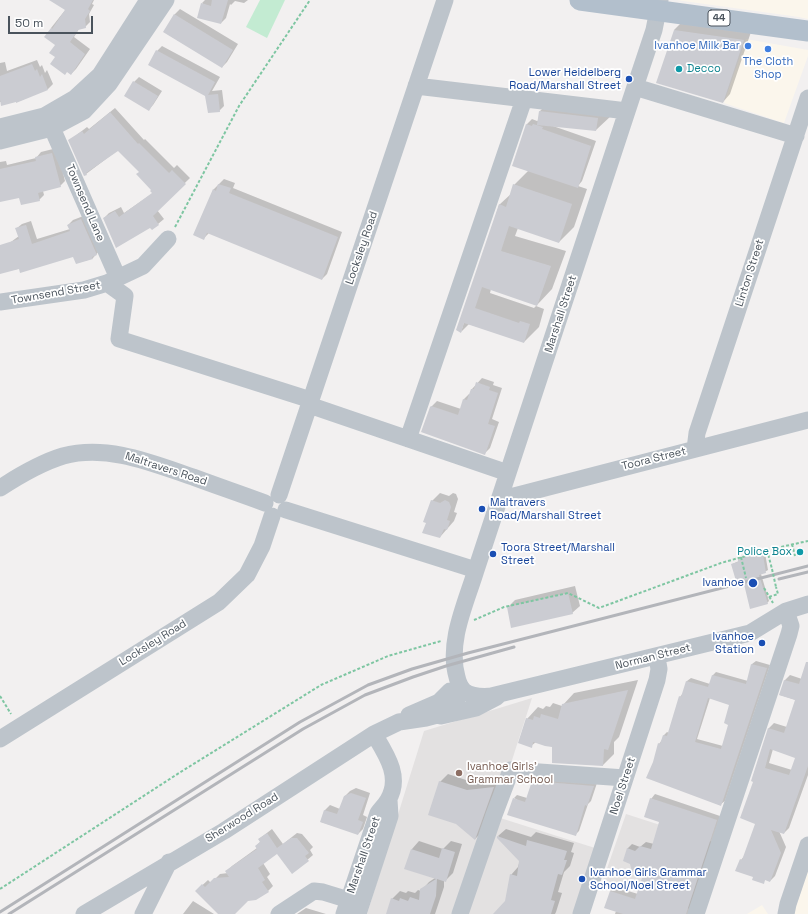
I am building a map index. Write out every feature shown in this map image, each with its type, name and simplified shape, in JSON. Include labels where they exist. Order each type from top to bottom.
[{"type":"main road","name":"44","points":[[580,0],[659,5],[808,31]]},
{"type":"street","points":[[0,127],[44,116],[75,98],[100,75],[148,0]]},
{"type":"street","points":[[0,141],[52,128],[84,111],[109,84],[166,0]]},
{"type":"street","name":"Locksley Road","points":[[0,739],[219,602],[247,575],[262,546],[276,506],[445,0]]},
{"type":"street","name":"Marshall Street","points":[[456,693],[458,680],[454,664],[460,629],[476,570],[654,30],[659,5]]},
{"type":"street","points":[[416,86],[627,111]]},
{"type":"street","points":[[635,87],[796,136]]},
{"type":"street","name":"Linton Street","points":[[695,449],[697,433],[808,98]]},
{"type":"street","points":[[408,439],[524,99]]},
{"type":"street","name":"Townsend Lane","points":[[52,128],[112,281]]},
{"type":"street","name":"Townsend Street","points":[[0,302],[84,290],[112,281],[143,266],[169,235]]},
{"type":"street","points":[[112,281],[125,296],[119,339],[310,403],[408,439],[508,473]]},
{"type":"street","name":"Toora Street","points":[[501,496],[514,496],[808,420]]},
{"type":"street","name":"Maltravers Road","points":[[0,488],[38,466],[64,456],[87,452],[122,455],[154,463],[276,506],[476,570]]},
{"type":"street","name":"Norman Street","points":[[456,693],[463,703],[657,657],[750,633],[780,607],[808,604]]},
{"type":"street","points":[[696,914],[789,634],[791,626],[780,607]]},
{"type":"street","name":"Noel Street","points":[[581,914],[658,677],[659,667],[657,657]]},
{"type":"street","name":"Sherwood Road","points":[[399,722],[431,717],[445,713],[451,708],[456,693]]},
{"type":"street","name":"Sherwood Road","points":[[84,914],[102,909],[170,862],[224,831],[374,734],[399,722],[416,711],[439,702],[456,693]]},
{"type":"street","points":[[431,717],[476,708],[499,694]]},
{"type":"street","name":"Marshall Street","points":[[358,914],[390,816],[389,800],[394,776],[389,761],[374,734]]},
{"type":"street","points":[[460,914],[511,770],[626,778]]},
{"type":"street","name":"Marshall Street","points":[[346,907],[378,813],[389,800]]},
{"type":"street","points":[[786,914],[804,868],[808,845]]},
{"type":"street","points":[[143,914],[170,862]]},
{"type":"street","points":[[279,914],[314,891],[323,892],[346,907]]},
{"type":"path","points":[[169,235],[175,227],[239,106],[310,0]]},
{"type":"path","points":[[0,889],[180,773],[321,685],[388,656],[460,629],[504,607],[568,593],[599,608],[721,563],[767,550],[808,541]]},
{"type":"path","points":[[792,544],[795,556]]},
{"type":"path","points":[[767,550],[778,594],[768,597]]},
{"type":"path","points":[[741,557],[746,578]]},
{"type":"path","points":[[764,588],[768,597],[780,607]]},
{"type":"path","points":[[0,696],[11,714]]},
{"type":"shaded area","points":[[676,0],[808,0],[808,19],[799,17]]},
{"type":"shaded area","points":[[746,39],[808,50],[808,56],[784,123],[724,103]]},
{"type":"shaded area","name":"Ivanhoe Girls' Grammar School","points":[[532,698],[494,816],[595,848],[574,914],[367,914],[424,731]]},
{"type":"shaded area","points":[[626,814],[716,843],[693,910],[603,880]]},
{"type":"shaded area","points":[[808,870],[808,914],[794,914],[794,913]]},
{"type":"shaded area","points":[[762,905],[768,914],[747,914]]},
{"type":"green space","points":[[260,0],[285,0],[267,38],[246,27]]},
{"type":"building","points":[[49,0],[93,0],[88,9],[90,11],[85,19],[86,28],[78,30],[70,42],[85,54],[71,75],[67,72],[65,75],[50,64],[55,57],[49,53],[55,45],[44,37],[51,28],[52,29],[65,10]]},
{"type":"building","points":[[212,0],[228,0],[221,24],[197,18],[201,3],[211,6]]},
{"type":"building","points":[[174,14],[233,50],[222,68],[163,32]]},
{"type":"building","name":"Decco","points":[[674,30],[744,40],[723,103],[656,83]]},
{"type":"building","points":[[156,50],[215,82],[208,95],[218,94],[220,112],[208,113],[205,96],[148,65]]},
{"type":"building","points":[[32,64],[35,71],[37,69],[40,77],[42,74],[48,90],[16,103],[1,106],[0,76]]},
{"type":"building","points":[[133,81],[158,96],[149,111],[124,96]]},
{"type":"building","points":[[539,111],[598,118],[596,131],[537,125]]},
{"type":"building","points":[[110,112],[138,144],[139,143],[169,173],[172,170],[186,184],[153,216],[159,225],[152,230],[150,228],[116,248],[103,218],[115,211],[119,217],[152,193],[150,191],[151,190],[136,174],[139,172],[118,151],[86,173],[87,175],[84,176],[68,140],[82,131],[84,134]]},
{"type":"building","points":[[526,124],[532,126],[533,124],[543,127],[542,129],[591,146],[578,188],[512,166]]},
{"type":"building","points":[[52,153],[61,187],[38,193],[40,201],[21,205],[19,198],[0,202],[0,169],[36,161],[35,157]]},
{"type":"building","points":[[218,184],[231,188],[229,193],[338,237],[322,280],[207,233],[204,240],[193,235],[213,189],[216,191]]},
{"type":"building","points":[[513,184],[572,204],[559,243],[509,226],[501,251],[551,266],[537,306],[482,287],[475,308],[519,323],[520,321],[530,324],[524,343],[464,323],[461,333],[456,330],[499,204],[506,207]]},
{"type":"building","points":[[81,219],[97,255],[92,257],[93,259],[76,264],[73,257],[20,273],[19,269],[0,274],[0,245],[19,239],[15,228],[26,225],[32,244],[70,231],[67,225]]},
{"type":"building","points":[[476,382],[490,387],[489,390],[498,393],[488,424],[495,426],[485,455],[421,432],[431,406],[458,415],[463,399],[467,400],[471,389],[474,389]]},
{"type":"building","points":[[431,500],[440,503],[445,500],[449,502],[451,507],[447,520],[450,521],[447,530],[444,529],[440,538],[422,533],[426,523],[423,522]]},
{"type":"building","points":[[755,555],[755,557],[763,555],[766,573],[759,575],[768,604],[750,609],[743,580],[736,581],[731,564],[738,562],[738,559]]},
{"type":"building","points":[[568,593],[573,614],[511,628],[507,607]]},
{"type":"building","points":[[806,662],[808,662],[808,766],[784,834],[771,830],[781,853],[770,882],[765,880],[764,884],[752,880],[753,877],[735,871],[740,859],[742,860],[755,824],[740,818],[753,782],[751,781],[768,728],[784,733],[795,700],[779,695],[784,680],[799,684]],"holes":[[[770,749],[795,758],[789,775],[765,768]]]},
{"type":"building","points":[[751,664],[767,668],[721,806],[646,778],[653,762],[658,743],[660,744],[663,735],[667,736],[679,696],[681,697],[686,681],[708,687],[712,675],[746,684]],"holes":[[[708,698],[729,705],[724,723],[728,725],[721,749],[695,742]]]},
{"type":"building","points":[[628,690],[608,750],[604,749],[603,766],[552,763],[552,747],[533,742],[532,748],[518,743],[526,718],[533,720],[534,716],[540,718],[541,714],[558,719],[562,704]]},
{"type":"building","points":[[439,781],[467,790],[494,787],[475,840],[456,824],[428,815]]},
{"type":"building","points":[[532,781],[594,786],[587,806],[585,805],[576,836],[507,815],[513,798],[525,802]]},
{"type":"building","points":[[351,793],[366,798],[358,820],[363,822],[358,835],[320,822],[324,810],[337,814],[344,796]]},
{"type":"building","points":[[650,798],[717,820],[686,914],[623,914],[604,908],[610,891],[635,899],[643,875],[632,872],[630,864],[623,861],[627,848],[635,851],[640,846],[651,849],[659,822],[644,817]]},
{"type":"building","points":[[267,833],[277,848],[291,838],[297,838],[309,853],[305,856],[309,861],[292,874],[277,854],[258,868],[265,880],[262,882],[269,892],[256,900],[248,901],[235,914],[218,914],[195,891],[202,884],[205,887],[214,878],[229,877],[225,871],[257,849],[255,846],[260,842],[258,839]]},
{"type":"building","points":[[497,836],[526,846],[527,840],[567,851],[564,860],[567,860],[562,875],[558,874],[551,900],[555,901],[551,914],[493,914],[505,901],[510,874],[517,876],[519,861],[497,838]]},
{"type":"building","points":[[442,848],[455,852],[446,882],[437,879],[436,896],[430,914],[386,914],[391,898],[399,901],[400,898],[408,901],[410,897],[419,900],[420,889],[436,879],[404,869],[411,849],[439,858]]},
{"type":"railway","points":[[0,912],[300,722],[368,685],[412,669],[468,653],[808,566]]},
{"type":"railway","points":[[779,579],[808,572]]},
{"type":"railway","points":[[9,914],[303,729],[365,695],[446,666],[514,647]]},
{"type":"place","name":"Ivanhoe Milk Bar","points":[[748,46]]},
{"type":"place","name":"The Cloth Shop","points":[[768,49]]},
{"type":"place","name":"Decco","points":[[679,69]]},
{"type":"place","name":"Lower Heidelberg Road/Marshall Street","points":[[629,79]]},
{"type":"place","name":"Maltravers Road/Marshall Street","points":[[482,509]]},
{"type":"place","name":"Police Box","points":[[800,552]]},
{"type":"place","name":"Toora Street/Marshall Street","points":[[493,554]]},
{"type":"place","name":"Ivanhoe","points":[[753,583]]},
{"type":"place","name":"Ivanhoe Station","points":[[762,643]]},
{"type":"place","name":"Ivanhoe Girls' Grammar School","points":[[459,773]]},
{"type":"place","name":"Ivanhoe Girls Grammar School/Noel Street","points":[[582,879]]}]
